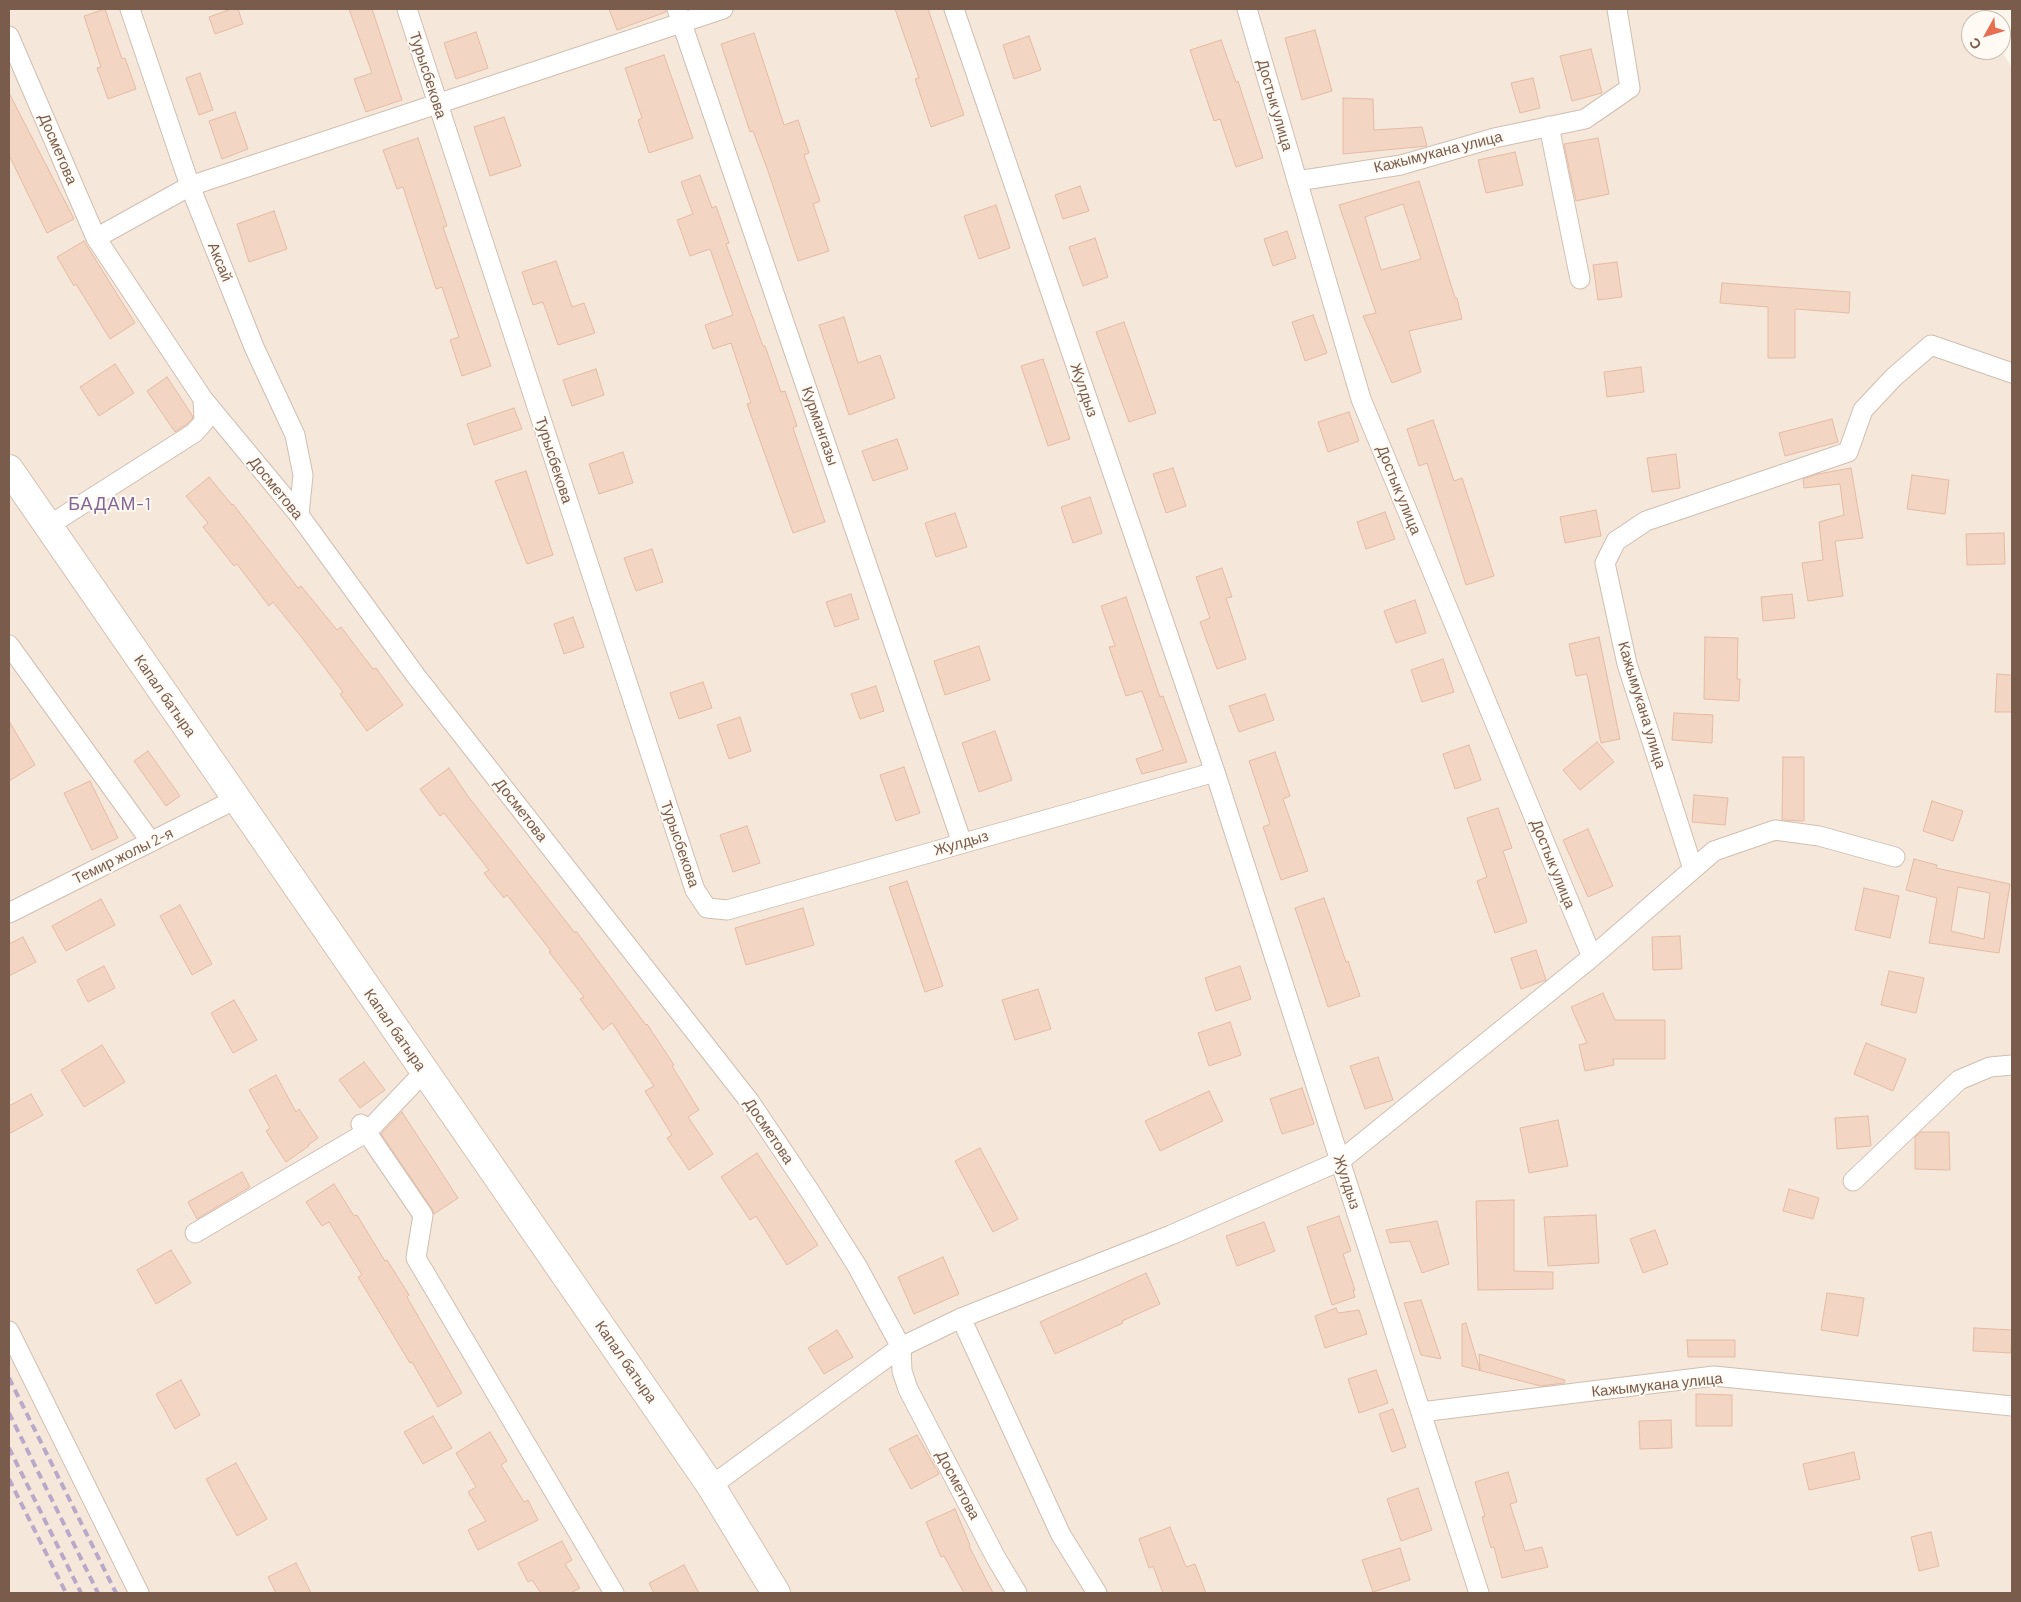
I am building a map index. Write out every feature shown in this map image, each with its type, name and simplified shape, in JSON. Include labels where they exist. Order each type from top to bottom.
[{"type":"main road","name":"Капал батыра","points":[[9,469],[711,1486],[776,1593]]},
{"type":"street","name":"Аксай","points":[[130,9],[190,186],[254,347],[295,435],[303,475],[299,515]]},
{"type":"street","name":"Турысбекова","points":[[407,9],[695,890],[707,908]]},
{"type":"street","points":[[96,238],[190,186],[438,104],[679,16],[723,9]]},
{"type":"street","name":"Жулдыз","points":[[954,9],[1215,772],[1479,1593]]},
{"type":"street","name":"Достык улица","points":[[1247,9],[1361,399],[1592,957]]},
{"type":"street","name":"Кажымукана улица","points":[[1297,181],[1401,165],[1494,138],[1585,119],[1630,88],[1617,9]]},
{"type":"street","name":"Курмангазы","points":[[679,16],[962,843]]},
{"type":"street","name":"Досметова","points":[[9,36],[96,238],[203,399],[299,515],[416,676],[750,1102],[811,1193],[857,1266],[901,1347],[902,1371],[908,1389],[992,1550],[1017,1593]]},
{"type":"street","points":[[1549,126],[1580,279]]},
{"type":"street","name":"Кажымукана улица","points":[[1693,869],[1628,664],[1605,563],[1616,541],[1646,521],[1848,452],[1863,410],[1894,377],[1931,345],[2012,373]]},
{"type":"street","points":[[48,526],[194,433],[204,422],[203,399]]},
{"type":"street","points":[[9,646],[151,842]]},
{"type":"street","name":"Жулдыз","points":[[707,908],[727,910],[1215,772]]},
{"type":"street","name":"Темир жолы 2-я","points":[[9,912],[236,799]]},
{"type":"street","points":[[711,1486],[901,1347],[961,1318],[1171,1235],[1340,1161],[1592,957],[1714,851],[1775,830],[1819,836],[1895,857]]},
{"type":"street","points":[[1853,1181],[1959,1080],[1990,1067],[2012,1065]]},
{"type":"street","points":[[195,1233],[364,1128],[424,1072]]},
{"type":"street","points":[[364,1128],[423,1215],[416,1258],[614,1593]]},
{"type":"street","points":[[961,1318],[1061,1535],[1097,1593]]},
{"type":"street","points":[[9,1331],[139,1593]]},
{"type":"street","name":"Кажымукана улица","points":[[1420,1412],[1714,1376],[2012,1406]]},
{"type":"shaded area","name":"БАДАМ-1","points":[[9,9],[1977,9],[1961,10],[1961,60],[2007,60],[2012,68],[2012,1593],[9,1593]]},
{"type":"building","points":[[105,9],[122,59],[125,58],[136,89],[108,99],[97,68],[101,67],[84,16]]},
{"type":"building","points":[[231,9],[238,9],[243,24],[215,34],[209,17]]},
{"type":"building","points":[[349,9],[372,9],[402,100],[366,112],[354,79],[372,73]]},
{"type":"building","points":[[609,9],[666,9],[666,12],[617,30]]},
{"type":"building","points":[[895,9],[928,9],[964,115],[931,127],[915,79],[919,78]]},
{"type":"building","points":[[1315,30],[1332,91],[1302,100],[1285,38]]},
{"type":"building","points":[[476,32],[488,68],[456,79],[444,43]]},
{"type":"building","points":[[754,33],[784,125],[798,120],[809,153],[804,155],[820,201],[813,204],[829,251],[798,261],[767,168],[753,131],[750,132],[721,44]]},
{"type":"building","points":[[1029,36],[1041,70],[1014,79],[1003,45]]},
{"type":"building","points":[[1221,40],[1236,82],[1238,81],[1263,158],[1236,167],[1220,119],[1214,121],[1190,50]]},
{"type":"building","points":[[1591,49],[1602,93],[1572,101],[1560,56]]},
{"type":"building","points":[[664,55],[693,138],[649,153],[638,120],[642,118],[625,68]]},
{"type":"building","points":[[200,73],[213,110],[199,115],[186,78]]},
{"type":"building","points":[[1533,78],[1540,108],[1520,113],[1511,83]]},
{"type":"building","points":[[9,93],[74,219],[47,233],[9,155]]},
{"type":"building","points":[[1343,98],[1373,99],[1374,130],[1422,127],[1427,146],[1343,154]]},
{"type":"building","points":[[235,112],[248,149],[222,159],[209,121]]},
{"type":"building","points":[[504,117],[521,166],[490,176],[474,127]]},
{"type":"building","points":[[418,138],[447,226],[443,227],[491,366],[462,376],[450,340],[459,337],[442,287],[436,289],[403,187],[397,189],[383,150]]},
{"type":"building","points":[[1598,138],[1609,194],[1576,201],[1564,144]]},
{"type":"building","points":[[1515,152],[1523,185],[1486,193],[1478,160]]},
{"type":"building","points":[[700,175],[712,208],[716,206],[729,243],[726,244],[781,392],[785,391],[797,426],[793,428],[825,522],[793,533],[747,404],[751,403],[731,343],[713,349],[705,325],[733,315],[710,249],[690,256],[677,220],[693,214],[681,182]]},
{"type":"building","points":[[1419,181],[1462,319],[1409,331],[1421,372],[1392,383],[1363,316],[1376,313],[1339,205]],"holes":[[[1403,204],[1421,259],[1381,270],[1365,217]]]},
{"type":"building","points":[[1080,186],[1089,211],[1063,219],[1055,195]]},
{"type":"building","points":[[996,205],[1010,248],[979,259],[964,216]]},
{"type":"building","points":[[274,211],[287,249],[249,262],[237,224]]},
{"type":"building","points":[[1287,231],[1296,258],[1273,266],[1264,239]]},
{"type":"building","points":[[1095,238],[1108,277],[1083,286],[1069,247]]},
{"type":"building","points":[[84,241],[135,323],[110,339],[57,257]]},
{"type":"building","points":[[556,261],[572,307],[584,303],[595,333],[558,345],[543,302],[533,305],[522,272]]},
{"type":"building","points":[[1617,262],[1622,297],[1598,300],[1593,265]]},
{"type":"building","points":[[1722,283],[1850,292],[1849,313],[1795,309],[1795,358],[1768,358],[1768,307],[1720,303]]},
{"type":"building","points":[[1313,315],[1327,353],[1305,361],[1292,322]]},
{"type":"building","points":[[844,317],[858,363],[880,355],[895,398],[849,415],[819,325]]},
{"type":"building","points":[[1124,322],[1156,413],[1129,422],[1096,332]]},
{"type":"building","points":[[1043,359],[1070,439],[1048,446],[1021,366]]},
{"type":"building","points":[[115,364],[134,393],[99,416],[80,387]]},
{"type":"building","points":[[1641,367],[1644,392],[1607,397],[1604,372]]},
{"type":"building","points":[[596,369],[604,395],[572,406],[563,380]]},
{"type":"building","points":[[167,377],[193,418],[175,432],[147,391]]},
{"type":"building","points":[[514,408],[522,429],[474,445],[467,424]]},
{"type":"building","points":[[1349,412],[1359,441],[1328,452],[1318,422]]},
{"type":"building","points":[[1832,419],[1838,442],[1785,456],[1779,433]]},
{"type":"building","points":[[1433,420],[1454,481],[1462,478],[1494,576],[1466,585],[1427,463],[1419,466],[1407,429]]},
{"type":"building","points":[[897,439],[908,469],[873,481],[862,451]]},
{"type":"building","points":[[623,452],[633,483],[599,494],[589,464]]},
{"type":"building","points":[[1676,454],[1680,488],[1652,492],[1647,458]]},
{"type":"building","points":[[1173,468],[1186,506],[1166,513],[1153,474]]},
{"type":"building","points":[[1851,468],[1863,538],[1835,541],[1843,596],[1808,601],[1802,563],[1823,560],[1819,522],[1844,515],[1840,484],[1804,488],[1803,479],[1818,474]]},
{"type":"building","points":[[526,471],[553,555],[527,564],[495,481]]},
{"type":"building","points":[[1912,475],[1949,480],[1945,514],[1907,509]]},
{"type":"building","points":[[209,477],[233,504],[298,588],[301,586],[337,630],[341,627],[373,669],[376,668],[403,705],[367,731],[340,694],[343,692],[303,639],[273,602],[269,606],[237,564],[234,566],[203,527],[208,523],[186,496]]},
{"type":"building","points":[[1090,497],[1102,533],[1073,543],[1061,507]]},
{"type":"building","points":[[1596,510],[1601,536],[1565,543],[1560,517]]},
{"type":"building","points":[[1385,512],[1395,539],[1366,549],[1357,522]]},
{"type":"building","points":[[955,513],[967,547],[936,557],[925,523]]},
{"type":"building","points":[[2004,533],[2005,564],[1967,565],[1966,534]]},
{"type":"building","points":[[652,549],[663,582],[636,591],[624,558]]},
{"type":"building","points":[[1222,568],[1232,597],[1226,598],[1246,659],[1217,669],[1200,622],[1210,618],[1196,577]]},
{"type":"building","points":[[851,594],[859,619],[835,627],[826,602]]},
{"type":"building","points":[[1792,594],[1795,618],[1763,621],[1761,597]]},
{"type":"building","points":[[1126,597],[1160,697],[1163,696],[1187,762],[1142,774],[1136,759],[1163,750],[1142,691],[1126,696],[1109,647],[1115,646],[1101,606]]},
{"type":"building","points":[[1415,600],[1426,633],[1396,643],[1384,611]]},
{"type":"building","points":[[573,617],[584,647],[564,654],[554,624]]},
{"type":"building","points":[[1599,637],[1620,739],[1601,743],[1587,674],[1576,676],[1569,644]]},
{"type":"building","points":[[1705,637],[1738,638],[1737,679],[1740,679],[1739,701],[1704,699]]},
{"type":"building","points":[[979,646],[990,680],[945,695],[934,661]]},
{"type":"building","points":[[1443,659],[1454,692],[1422,702],[1411,670]]},
{"type":"building","points":[[1997,674],[2012,675],[2012,712],[1995,712]]},
{"type":"building","points":[[703,682],[712,708],[679,719],[670,693]]},
{"type":"building","points":[[876,686],[884,711],[860,719],[851,694]]},
{"type":"building","points":[[1265,694],[1274,720],[1239,732],[1229,706]]},
{"type":"building","points":[[1674,713],[1713,715],[1712,743],[1672,740]]},
{"type":"building","points":[[740,717],[751,751],[729,759],[717,725]]},
{"type":"building","points":[[9,721],[35,765],[9,781]]},
{"type":"building","points":[[995,731],[1012,780],[979,792],[962,743]]},
{"type":"building","points":[[1597,742],[1614,762],[1580,790],[1563,770]]},
{"type":"building","points":[[1469,745],[1481,780],[1455,789],[1443,754]]},
{"type":"building","points":[[148,751],[180,796],[166,806],[134,761]]},
{"type":"building","points":[[1275,752],[1290,796],[1283,799],[1308,871],[1281,880],[1263,827],[1270,824],[1249,761]]},
{"type":"building","points":[[1783,757],[1804,757],[1804,821],[1782,820]]},
{"type":"building","points":[[904,767],[920,813],[896,821],[880,775]]},
{"type":"building","points":[[449,768],[467,795],[575,933],[576,931],[647,1024],[674,1065],[672,1066],[699,1110],[688,1117],[713,1154],[689,1170],[667,1138],[672,1135],[645,1091],[654,1086],[612,1023],[603,1030],[580,999],[584,997],[549,952],[551,951],[507,895],[504,898],[484,873],[489,870],[444,813],[440,816],[420,789]]},
{"type":"building","points":[[90,781],[118,838],[92,850],[64,793]]},
{"type":"building","points":[[1694,795],[1728,798],[1725,825],[1692,822]]},
{"type":"building","points":[[1932,801],[1963,811],[1953,841],[1923,831]]},
{"type":"building","points":[[1498,808],[1512,848],[1503,851],[1527,922],[1495,933],[1477,881],[1487,877],[1467,818]]},
{"type":"building","points":[[747,826],[760,863],[733,872],[720,835]]},
{"type":"building","points":[[1588,829],[1613,886],[1588,897],[1563,840]]},
{"type":"building","points":[[1914,859],[1937,865],[1936,868],[2010,884],[1999,953],[1929,943],[1937,898],[1906,890]],"holes":[[[1958,887],[1990,893],[1984,939],[1951,931]]]},
{"type":"building","points":[[907,881],[943,986],[925,992],[889,887]]},
{"type":"building","points":[[1864,888],[1899,896],[1890,938],[1855,930]]},
{"type":"building","points":[[1324,898],[1360,996],[1328,1007],[1295,908]]},
{"type":"building","points":[[101,899],[115,925],[66,951],[52,926]]},
{"type":"building","points":[[180,905],[212,964],[192,975],[160,916]]},
{"type":"building","points":[[803,908],[814,945],[746,965],[735,928]]},
{"type":"building","points":[[1680,936],[1682,969],[1653,970],[1652,937]]},
{"type":"building","points":[[23,937],[36,962],[9,976],[9,944]]},
{"type":"building","points":[[1536,950],[1546,980],[1521,989],[1511,958]]},
{"type":"building","points":[[104,966],[115,988],[88,1002],[77,980]]},
{"type":"building","points":[[1240,966],[1251,999],[1216,1011],[1205,978]]},
{"type":"building","points":[[1889,971],[1924,978],[1916,1013],[1881,1005]]},
{"type":"building","points":[[1038,989],[1051,1029],[1015,1040],[1002,1000]]},
{"type":"building","points":[[1603,993],[1615,1020],[1665,1020],[1665,1059],[1613,1059],[1614,1065],[1585,1071],[1579,1045],[1587,1043],[1571,1007]]},
{"type":"building","points":[[234,1000],[257,1040],[233,1053],[211,1013]]},
{"type":"building","points":[[1230,1022],[1241,1055],[1209,1066],[1198,1033]]},
{"type":"building","points":[[1866,1043],[1906,1059],[1893,1091],[1854,1074]]},
{"type":"building","points":[[102,1045],[125,1082],[84,1107],[61,1070]]},
{"type":"building","points":[[1378,1057],[1393,1100],[1365,1109],[1350,1066]]},
{"type":"building","points":[[364,1062],[385,1090],[360,1108],[339,1080]]},
{"type":"building","points":[[276,1075],[296,1112],[299,1109],[318,1138],[286,1162],[266,1131],[270,1128],[249,1090]]},
{"type":"building","points":[[1302,1088],[1314,1124],[1282,1134],[1270,1099]]},
{"type":"building","points":[[1209,1091],[1223,1121],[1160,1151],[1145,1121]]},
{"type":"building","points":[[31,1094],[43,1115],[9,1134],[9,1106]]},
{"type":"building","points":[[402,1112],[458,1198],[434,1214],[381,1134]]},
{"type":"building","points":[[1868,1116],[1871,1146],[1837,1149],[1835,1118]]},
{"type":"building","points":[[1558,1120],[1568,1166],[1529,1173],[1520,1128]]},
{"type":"building","points":[[1921,1132],[1949,1132],[1950,1170],[1915,1169],[1915,1137]]},
{"type":"building","points":[[980,1148],[1018,1219],[993,1232],[955,1161]]},
{"type":"building","points":[[757,1153],[818,1245],[787,1265],[756,1216],[750,1220],[721,1177]]},
{"type":"building","points":[[242,1172],[250,1187],[197,1219],[188,1202]]},
{"type":"building","points":[[334,1184],[354,1216],[357,1215],[385,1261],[387,1260],[409,1295],[407,1297],[462,1393],[438,1407],[358,1277],[362,1275],[329,1222],[322,1226],[306,1202]]},
{"type":"building","points":[[1789,1189],[1819,1198],[1813,1219],[1783,1211]]},
{"type":"building","points":[[1514,1200],[1514,1271],[1553,1272],[1553,1289],[1478,1290],[1476,1201]]},
{"type":"building","points":[[1596,1215],[1599,1263],[1548,1266],[1544,1217]]},
{"type":"building","points":[[1339,1216],[1351,1251],[1343,1254],[1355,1290],[1353,1290],[1355,1297],[1332,1305],[1307,1227]]},
{"type":"building","points":[[1437,1221],[1449,1264],[1422,1273],[1410,1241],[1390,1243],[1386,1230]]},
{"type":"building","points":[[1264,1222],[1275,1251],[1237,1266],[1226,1236]]},
{"type":"building","points":[[1655,1230],[1668,1264],[1643,1273],[1630,1239]]},
{"type":"building","points":[[171,1250],[191,1283],[156,1304],[137,1270]]},
{"type":"building","points":[[943,1257],[959,1294],[914,1314],[898,1277]]},
{"type":"building","points":[[1146,1273],[1160,1304],[1055,1354],[1040,1322]]},
{"type":"building","points":[[1827,1293],[1864,1298],[1858,1336],[1821,1330]]},
{"type":"building","points":[[1421,1300],[1441,1359],[1421,1355],[1404,1303]]},
{"type":"building","points":[[1336,1308],[1338,1313],[1359,1310],[1367,1334],[1325,1348],[1315,1316]]},
{"type":"building","points":[[1466,1323],[1480,1370],[1479,1354],[1565,1380],[1564,1383],[1541,1386],[1462,1366],[1462,1324]]},
{"type":"building","points":[[1974,1328],[2012,1330],[2011,1353],[1973,1351]]},
{"type":"building","points":[[837,1330],[853,1357],[824,1374],[808,1348]]},
{"type":"building","points":[[1687,1340],[1735,1340],[1735,1357],[1688,1357]]},
{"type":"building","points":[[1376,1370],[1388,1403],[1359,1413],[1348,1379]]},
{"type":"building","points":[[181,1380],[200,1415],[175,1429],[156,1394]]},
{"type":"building","points":[[1696,1394],[1732,1395],[1732,1426],[1696,1426]]},
{"type":"building","points":[[1393,1409],[1406,1447],[1392,1452],[1379,1414]]},
{"type":"building","points":[[433,1416],[452,1448],[423,1464],[404,1432]]},
{"type":"building","points":[[1671,1420],[1672,1448],[1640,1449],[1639,1421]]},
{"type":"building","points":[[490,1432],[507,1461],[501,1465],[524,1502],[528,1500],[538,1520],[478,1550],[468,1530],[486,1521],[468,1492],[476,1487],[456,1453]]},
{"type":"building","points":[[917,1435],[939,1474],[911,1489],[889,1449]]},
{"type":"building","points":[[1854,1452],[1860,1479],[1809,1490],[1803,1464]]},
{"type":"building","points":[[236,1463],[267,1519],[237,1536],[206,1479]]},
{"type":"building","points":[[1508,1472],[1517,1502],[1510,1504],[1525,1551],[1542,1547],[1548,1567],[1502,1578],[1494,1547],[1491,1548],[1482,1517],[1485,1516],[1475,1482]]},
{"type":"building","points":[[1418,1488],[1432,1530],[1401,1541],[1387,1499]]},
{"type":"building","points":[[955,1509],[969,1546],[993,1593],[964,1593],[944,1556],[941,1557],[926,1522]]},
{"type":"building","points":[[1170,1527],[1186,1567],[1195,1564],[1206,1593],[1163,1593],[1153,1566],[1149,1568],[1139,1539]]},
{"type":"building","points":[[1931,1532],[1939,1566],[1919,1571],[1911,1537]]},
{"type":"building","points":[[562,1541],[572,1560],[565,1564],[580,1588],[571,1593],[541,1593],[532,1580],[528,1582],[518,1563]]},
{"type":"building","points":[[1400,1548],[1410,1580],[1373,1592],[1362,1560]]},
{"type":"building","points":[[296,1563],[311,1593],[276,1593],[268,1577]]},
{"type":"building","points":[[684,1565],[699,1593],[654,1593],[649,1583]]},
{"type":"railway","points":[[9,1378],[116,1593]]},
{"type":"railway","points":[[9,1413],[98,1593]]},
{"type":"railway","points":[[9,1448],[81,1593]]},
{"type":"railway","points":[[9,1479],[66,1593]]},
{"type":"district","name":"БАДАМ-1","points":[[110,504]]}]
